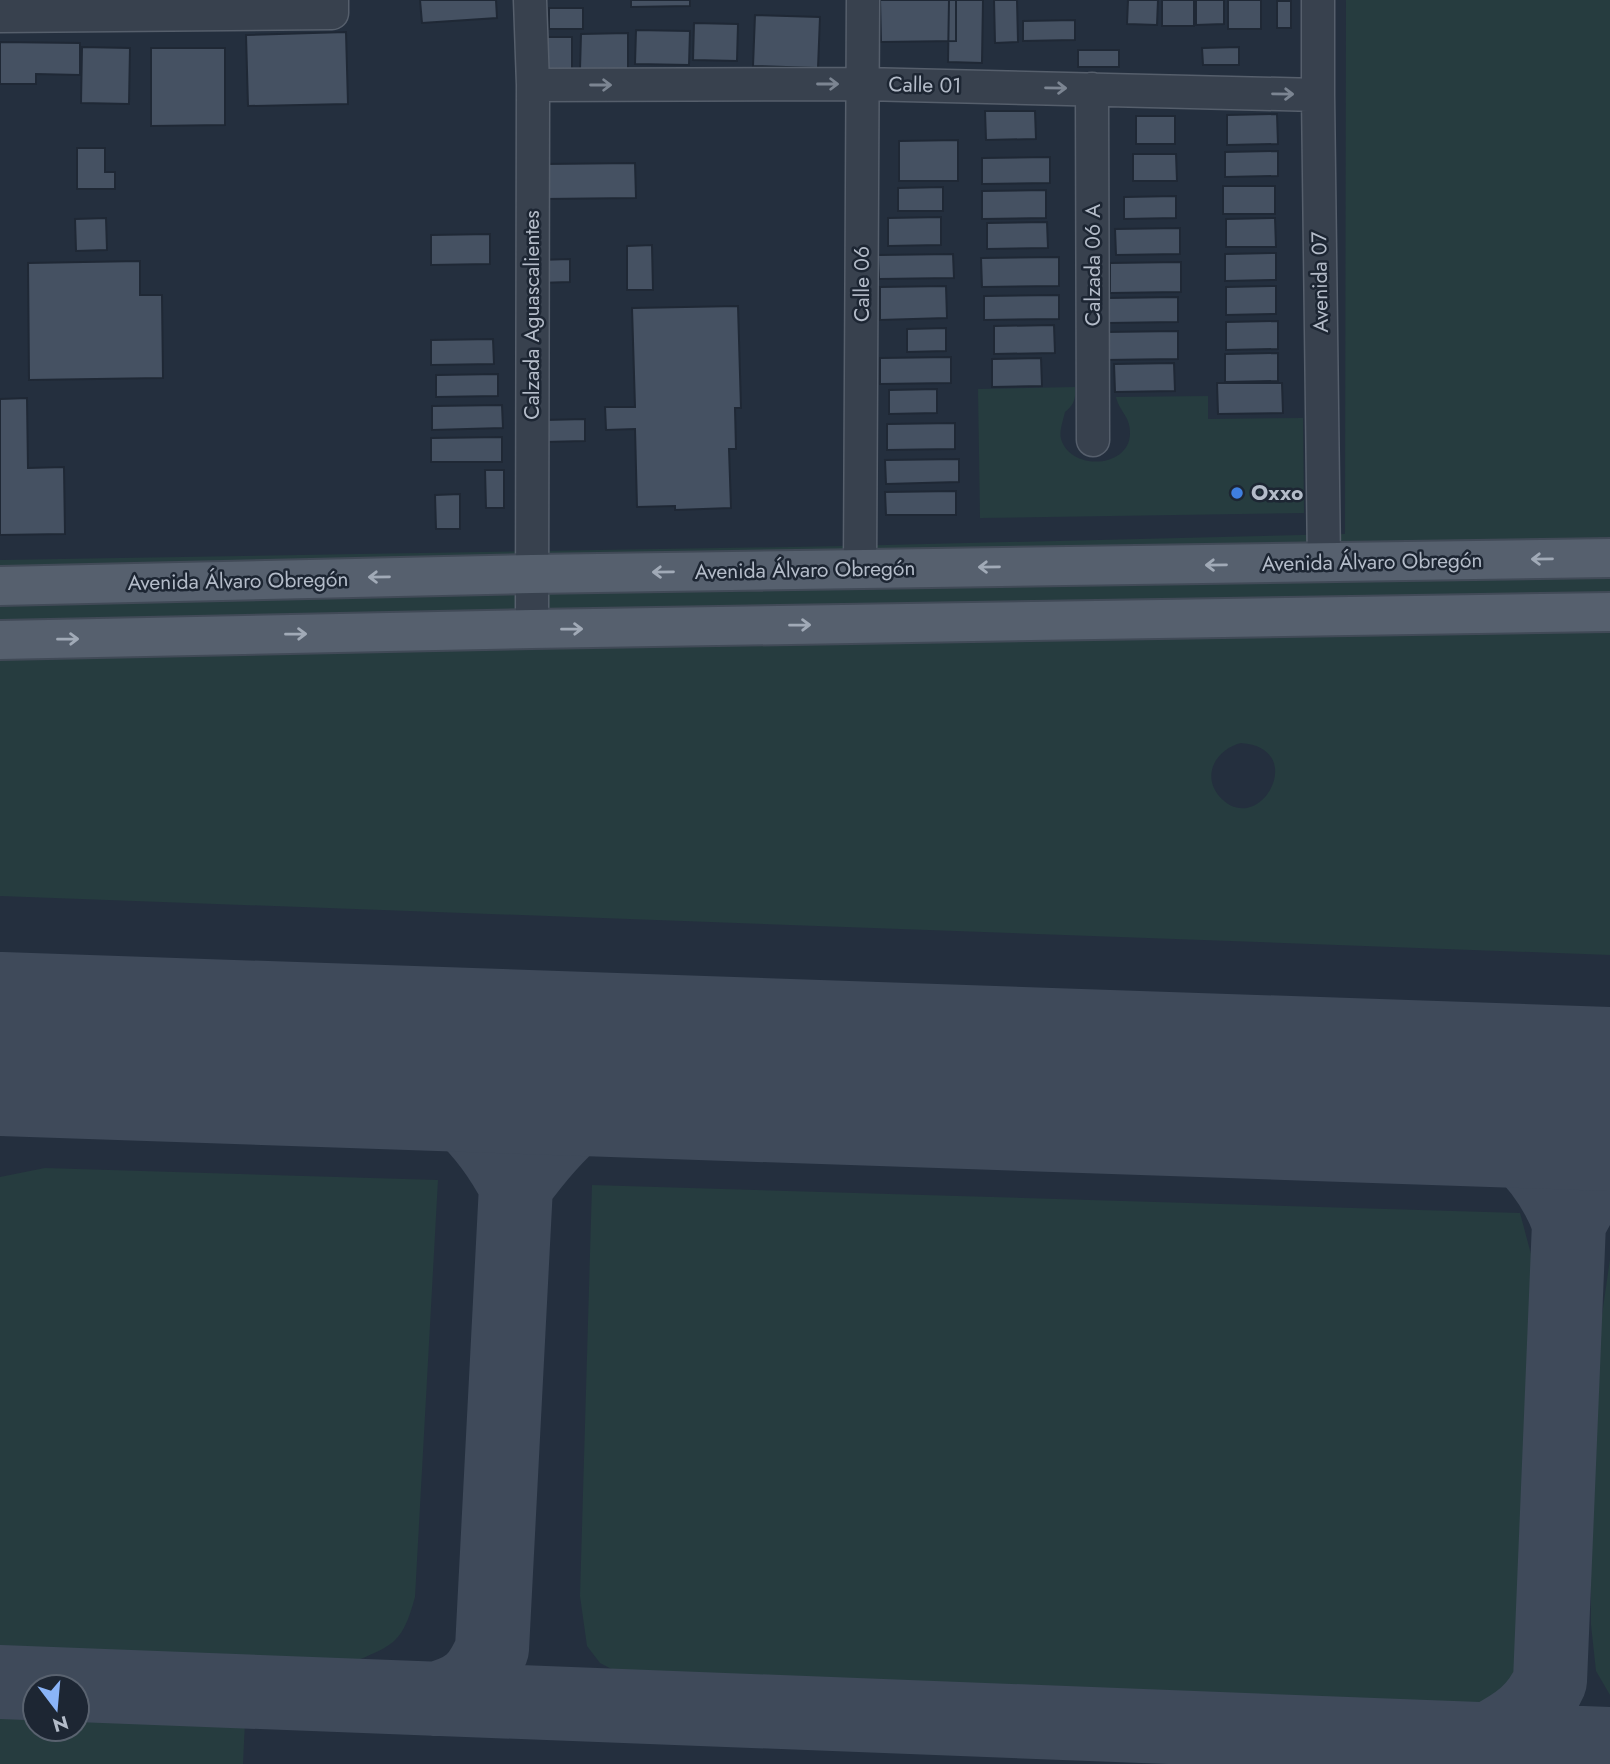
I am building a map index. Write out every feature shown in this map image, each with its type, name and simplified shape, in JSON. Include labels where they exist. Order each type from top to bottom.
[{"type":"main road","name":"Avenida Álvaro Obregón","points":[[0,586],[532,574],[1610,558]]},
{"type":"main road","points":[[0,640],[1610,612]]},
{"type":"street","points":[[0,16],[332,13],[332,0]]},
{"type":"street","name":"Calzada Aguascalientes","points":[[530,0],[533,85],[532,629]]},
{"type":"street","name":"Calle 06","points":[[860,569],[863,0]]},
{"type":"street","name":"Avenida 07","points":[[1318,0],[1324,564]]},
{"type":"street","name":"Calle 01","points":[[533,85],[863,84],[1318,95]]},
{"type":"street","name":"Calzada 06 A","points":[[1092,89],[1093,440]]},
{"type":"green space","points":[[1346,0],[1610,0],[1610,955],[0,896],[0,560],[845,546],[1345,534]],"holes":[[[1241,743],[1262,749],[1273,760],[1275,774],[1271,788],[1262,800],[1249,807],[1234,807],[1219,796],[1214,788],[1211,779],[1214,764],[1225,751]]]},
{"type":"green space","points":[[1075,387],[1074,401],[1065,412],[1061,439],[1067,450],[1087,461],[1111,459],[1121,453],[1128,444],[1130,426],[1116,397],[1208,396],[1208,419],[1303,418],[1304,513],[980,518],[978,389]]},
{"type":"green space","points":[[45,1168],[438,1180],[415,1597],[400,1634],[386,1647],[349,1664],[0,1653],[0,1177]]},
{"type":"green space","points":[[592,1185],[1520,1213],[1531,1254],[1539,1350],[1524,1647],[1511,1678],[1493,1698],[1479,1705],[1449,1713],[1417,1714],[633,1680],[600,1663],[587,1646],[580,1596]]},
{"type":"green space","points":[[1610,1259],[1610,1695],[1596,1671],[1591,1625],[1591,1456],[1600,1329]]},
{"type":"green space","points":[[0,1711],[21,1712],[21,1743],[91,1743],[91,1715],[245,1721],[243,1764],[0,1764]]},
{"type":"building","points":[[420,0],[496,0],[497,18],[422,23]]},
{"type":"building","points":[[631,0],[690,0],[690,6],[631,7]]},
{"type":"building","points":[[880,0],[956,0],[956,41],[881,42]]},
{"type":"building","points":[[949,0],[983,0],[982,63],[948,62]]},
{"type":"building","points":[[994,0],[1017,0],[1018,42],[995,43]]},
{"type":"building","points":[[1128,0],[1158,0],[1157,25],[1127,24]]},
{"type":"building","points":[[1162,0],[1194,0],[1194,26],[1162,26]]},
{"type":"building","points":[[1196,0],[1224,0],[1224,24],[1196,25]]},
{"type":"building","points":[[1228,0],[1261,0],[1261,29],[1228,29]]},
{"type":"building","points":[[1277,1],[1291,1],[1291,28],[1277,28]]},
{"type":"building","points":[[549,8],[583,8],[583,29],[549,29]]},
{"type":"building","points":[[755,15],[820,17],[818,68],[753,66]]},
{"type":"building","points":[[1075,20],[1075,40],[1023,41],[1023,21]]},
{"type":"building","points":[[694,23],[738,24],[737,61],[693,60]]},
{"type":"building","points":[[636,30],[690,31],[689,65],[635,64]]},
{"type":"building","points":[[346,32],[348,104],[248,106],[246,35]]},
{"type":"building","points":[[628,33],[628,69],[580,69],[581,34]]},
{"type":"building","points":[[544,37],[572,37],[572,71],[544,71]]},
{"type":"building","points":[[0,42],[80,43],[80,75],[36,74],[36,84],[0,84]]},
{"type":"building","points":[[82,47],[130,48],[129,104],[81,103]]},
{"type":"building","points":[[1239,47],[1239,65],[1203,65],[1202,48]]},
{"type":"building","points":[[151,48],[225,48],[225,125],[151,126]]},
{"type":"building","points":[[1078,50],[1119,50],[1119,67],[1078,67]]},
{"type":"building","points":[[985,111],[1035,111],[1036,139],[986,140]]},
{"type":"building","points":[[1277,114],[1278,144],[1227,145],[1227,115]]},
{"type":"building","points":[[1136,116],[1175,116],[1175,144],[1136,144]]},
{"type":"building","points":[[958,140],[958,181],[899,181],[899,141]]},
{"type":"building","points":[[77,148],[105,148],[105,172],[115,172],[115,189],[77,189]]},
{"type":"building","points":[[1278,151],[1278,176],[1225,177],[1225,152]]},
{"type":"building","points":[[1133,154],[1176,154],[1177,181],[1133,181]]},
{"type":"building","points":[[1050,157],[1050,183],[982,184],[982,158]]},
{"type":"building","points":[[635,163],[636,198],[544,199],[544,164]]},
{"type":"building","points":[[1223,186],[1275,186],[1275,214],[1223,214]]},
{"type":"building","points":[[943,187],[943,211],[898,211],[898,188]]},
{"type":"building","points":[[1046,190],[1046,218],[982,219],[982,191]]},
{"type":"building","points":[[1176,196],[1176,218],[1124,219],[1124,197]]},
{"type":"building","points":[[941,217],[941,245],[888,246],[888,218]]},
{"type":"building","points":[[106,218],[107,250],[76,251],[75,219]]},
{"type":"building","points":[[1275,218],[1276,247],[1226,247],[1226,219]]},
{"type":"building","points":[[1047,222],[1048,248],[987,249],[987,223]]},
{"type":"building","points":[[1180,228],[1180,254],[1116,255],[1115,229]]},
{"type":"building","points":[[490,234],[490,264],[431,265],[431,235]]},
{"type":"building","points":[[652,245],[653,290],[627,290],[627,246]]},
{"type":"building","points":[[1276,253],[1276,280],[1225,281],[1225,254]]},
{"type":"building","points":[[953,254],[954,278],[879,279],[878,255]]},
{"type":"building","points":[[1059,257],[1059,286],[982,287],[981,258]]},
{"type":"building","points":[[570,259],[570,282],[538,283],[538,260]]},
{"type":"building","points":[[140,261],[140,295],[162,295],[163,378],[29,380],[28,263]]},
{"type":"building","points":[[1181,262],[1181,292],[1110,293],[1110,263]]},
{"type":"building","points":[[946,286],[947,318],[880,320],[880,287]]},
{"type":"building","points":[[1276,286],[1276,314],[1226,315],[1226,287]]},
{"type":"building","points":[[1059,295],[1059,319],[984,320],[984,296]]},
{"type":"building","points":[[1178,297],[1178,322],[1108,323],[1107,298]]},
{"type":"building","points":[[738,306],[741,408],[735,408],[736,449],[729,449],[731,508],[675,510],[675,506],[637,507],[635,429],[606,430],[605,407],[635,407],[632,308]]},
{"type":"building","points":[[1278,321],[1278,349],[1226,350],[1226,322]]},
{"type":"building","points":[[1054,325],[1055,353],[994,354],[994,326]]},
{"type":"building","points":[[946,328],[946,351],[907,352],[907,329]]},
{"type":"building","points":[[1178,331],[1178,359],[1105,360],[1105,332]]},
{"type":"building","points":[[493,339],[494,364],[431,365],[431,340]]},
{"type":"building","points":[[1278,353],[1278,381],[1225,382],[1225,354]]},
{"type":"building","points":[[951,357],[951,383],[880,384],[880,358]]},
{"type":"building","points":[[1041,358],[1042,386],[992,387],[992,359]]},
{"type":"building","points":[[1174,363],[1175,391],[1115,392],[1114,364]]},
{"type":"building","points":[[498,374],[498,396],[436,397],[436,375]]},
{"type":"building","points":[[1217,383],[1282,383],[1283,413],[1218,414]]},
{"type":"building","points":[[937,389],[937,413],[889,414],[889,390]]},
{"type":"building","points":[[27,398],[28,468],[64,467],[65,534],[0,535],[0,399]]},
{"type":"building","points":[[502,405],[503,428],[432,430],[432,406]]},
{"type":"building","points":[[585,419],[585,441],[545,442],[544,420]]},
{"type":"building","points":[[955,423],[955,449],[887,450],[887,424]]},
{"type":"building","points":[[502,437],[502,462],[431,462],[431,438]]},
{"type":"building","points":[[959,459],[959,482],[886,484],[885,460]]},
{"type":"building","points":[[485,470],[504,470],[504,508],[486,508]]},
{"type":"building","points":[[956,491],[956,515],[886,515],[885,492]]},
{"type":"building","points":[[460,494],[460,529],[436,529],[435,495]]},
{"type":"taxiway","points":[[342,1055],[379,1063],[405,1074],[444,1098],[477,1129],[516,1186]]},
{"type":"taxiway","points":[[435,1699],[456,1692],[471,1682],[482,1669],[492,1649],[516,1186],[562,1131],[599,1100],[641,1079],[669,1071],[702,1068]]},
{"type":"taxiway","points":[[1399,1091],[1436,1098],[1458,1106],[1499,1130],[1534,1163],[1560,1202],[1569,1223]]},
{"type":"taxiway","points":[[1489,1739],[1525,1716],[1539,1701],[1550,1681],[1569,1223],[1581,1201],[1610,1161]]},
{"type":"taxiway","points":[[0,1682],[1610,1744]]},
{"type":"runway","points":[[0,1044],[1610,1099]]},
{"type":"place","name":"Oxxo","points":[[1237,493]]}]
